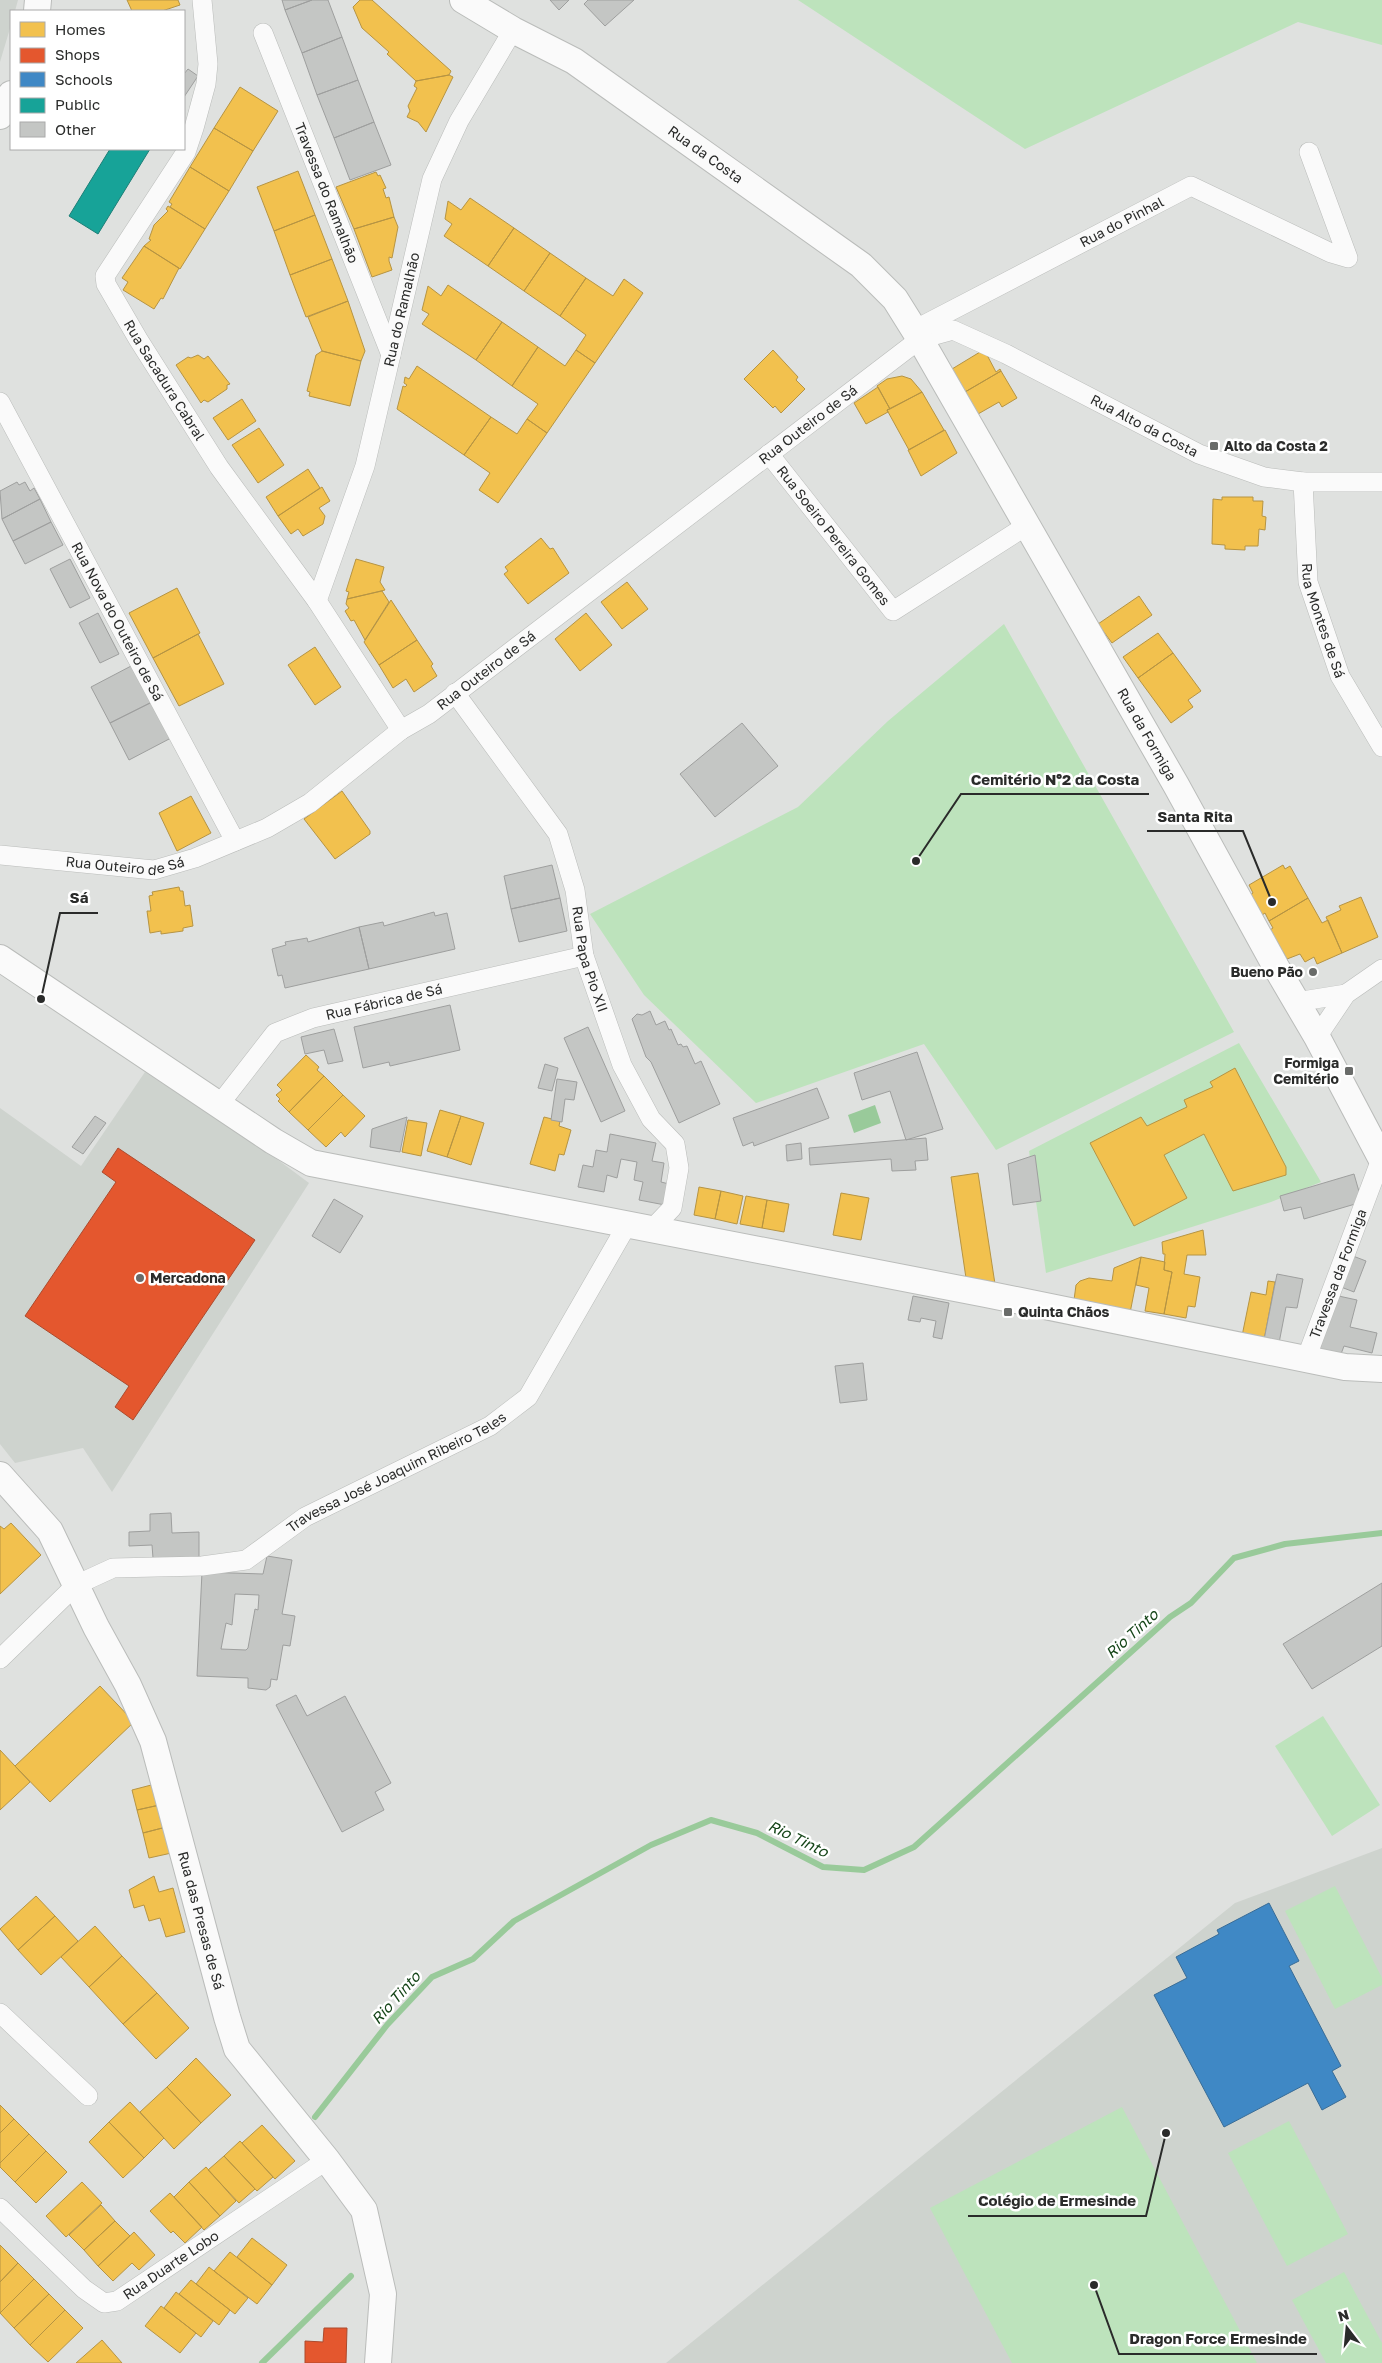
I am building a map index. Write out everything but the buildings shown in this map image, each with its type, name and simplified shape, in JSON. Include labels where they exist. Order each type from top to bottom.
[{"type":"street","name":"Rua Sacadura Cabral","points":[[202,0],[208,64],[206,84],[186,152],[105,276],[106,284],[128,323],[220,467],[317,601],[401,730]]},
{"type":"street","name":"Rua da Costa","points":[[463,0],[512,30],[574,61],[861,265],[895,299],[917,335]]},
{"type":"street","name":"Rua do Ramalhão","points":[[317,601],[365,466],[432,179],[459,121],[512,30]]},
{"type":"street","name":"Travessa do Ramalhão","points":[[263,33],[391,355]]},
{"type":"street","points":[[0,116],[10,96]]},
{"type":"street","name":"Rua do Pinhal","points":[[917,335],[1191,186],[1331,253],[1348,258],[1309,152]]},
{"type":"street","name":"Rua Alto da Costa","points":[[917,335],[953,330],[1006,354],[1199,454],[1264,478],[1303,482],[1382,482]]},
{"type":"street","name":"Rua Outeiro de Sá","points":[[0,855],[154,870],[195,858],[267,828],[310,803],[401,730],[429,714],[769,454],[917,335]]},
{"type":"street","name":"Rua da Formiga","points":[[917,335],[1176,785],[1379,1148]]},
{"type":"street","name":"Rua Nova do Outeiro de Sá","points":[[0,402],[235,841]]},
{"type":"street","name":"Rua Soeiro Pereira Gomes","points":[[769,454],[893,611],[1026,526]]},
{"type":"street","name":"Rua Montes de Sá","points":[[1303,482],[1308,582],[1340,676],[1382,747]]},
{"type":"street","name":"Rua Papa Pio XII","points":[[455,694],[558,834],[575,890],[584,956],[622,1065],[651,1119],[675,1144],[679,1168],[672,1208],[639,1228]]},
{"type":"street","name":"Rua Fábrica de Sá","points":[[219,1105],[276,1033],[312,1018],[584,956]]},
{"type":"street","points":[[0,958],[219,1105],[312,1163],[996,1296],[1306,1360],[1345,1367],[1382,1369]]},
{"type":"street","points":[[1317,1037],[1346,994],[1382,969]]},
{"type":"street","points":[[1296,1002],[1346,994]]},
{"type":"street","name":"Travessa da Formiga","points":[[1306,1360],[1379,1148]]},
{"type":"street","name":"Travessa José Joaquim Ribeiro Teles","points":[[0,1659],[76,1585],[113,1568],[202,1566],[246,1560],[305,1517],[490,1426],[528,1397],[639,1228]]},
{"type":"street","points":[[1345,1367],[1382,1384]]},
{"type":"street","name":"Rua das Presas de Sá","points":[[0,1475],[50,1531],[96,1627],[128,1685],[154,1741],[227,2018],[237,2049],[327,2160],[364,2210],[383,2294],[378,2363]]},
{"type":"street","points":[[4,2024],[88,2096]]},
{"type":"street","name":"Rua Duarte Lobo","points":[[0,2208],[84,2289],[104,2303],[117,2301],[327,2160]]},
{"type":"shaded area","points":[[0,0],[18,0],[15,10],[10,10],[10,28],[0,62]]},
{"type":"shaded area","points":[[798,0],[1382,0],[1382,45],[1298,22],[1025,149]]},
{"type":"shaded area","points":[[1004,624],[1234,1032],[996,1150],[924,1044],[756,1103],[644,995],[590,914],[798,807],[888,721]]},
{"type":"shaded area","points":[[1239,1043],[1321,1182],[1271,1202],[1046,1273],[1029,1151]]},
{"type":"shaded area","points":[[145,1072],[266,1151],[309,1183],[112,1492],[83,1448],[15,1463],[0,1444],[0,1108],[81,1166]]},
{"type":"shaded area","points":[[875,1105],[881,1123],[854,1133],[848,1115]]},
{"type":"shaded area","points":[[1323,1716],[1380,1805],[1332,1836],[1275,1746]]},
{"type":"shaded area","points":[[1382,1848],[1382,2363],[666,2363],[1235,1903]]},
{"type":"shaded area","points":[[1335,1886],[1382,1978],[1382,1985],[1335,2009],[1285,1911]]},
{"type":"shaded area","points":[[1122,2107],[1257,2363],[1012,2363],[930,2208]]},
{"type":"shaded area","points":[[1289,2121],[1348,2234],[1287,2266],[1228,2153]]},
{"type":"shaded area","points":[[1344,2272],[1382,2343],[1382,2363],[1326,2363],[1292,2300]]},
{"type":"waterway","name":"Rio Tinto","points":[[315,2117],[387,2025],[432,1977],[473,1959],[514,1921],[651,1845],[711,1820],[757,1833],[823,1867],[864,1870],[914,1847],[1170,1617],[1191,1603],[1234,1558],[1285,1544],[1382,1533]]},
{"type":"waterway","name":"Rio Tinto","points":[[262,2363],[351,2276]]},
{"type":"place","name":"Alto da Costa 2","points":[[1214,446]]},
{"type":"place","name":"Cemitério Nº2 da Costa","points":[[916,861]]},
{"type":"place","name":"Santa Rita","points":[[1272,902]]},
{"type":"place","name":"Bueno Pão","points":[[1313,972]]},
{"type":"place","name":"Sá","points":[[41,999]]},
{"type":"place","name":"Formiga Cemitério","points":[[1349,1071]]},
{"type":"place","name":"Mercadona","points":[[140,1278]]},
{"type":"place","name":"Quinta Chãos","points":[[1008,1312]]},
{"type":"place","name":"Colégio de Ermesinde","points":[[1166,2133]]},
{"type":"place","name":"Dragon Force Ermesinde","points":[[1094,2285]]}]
